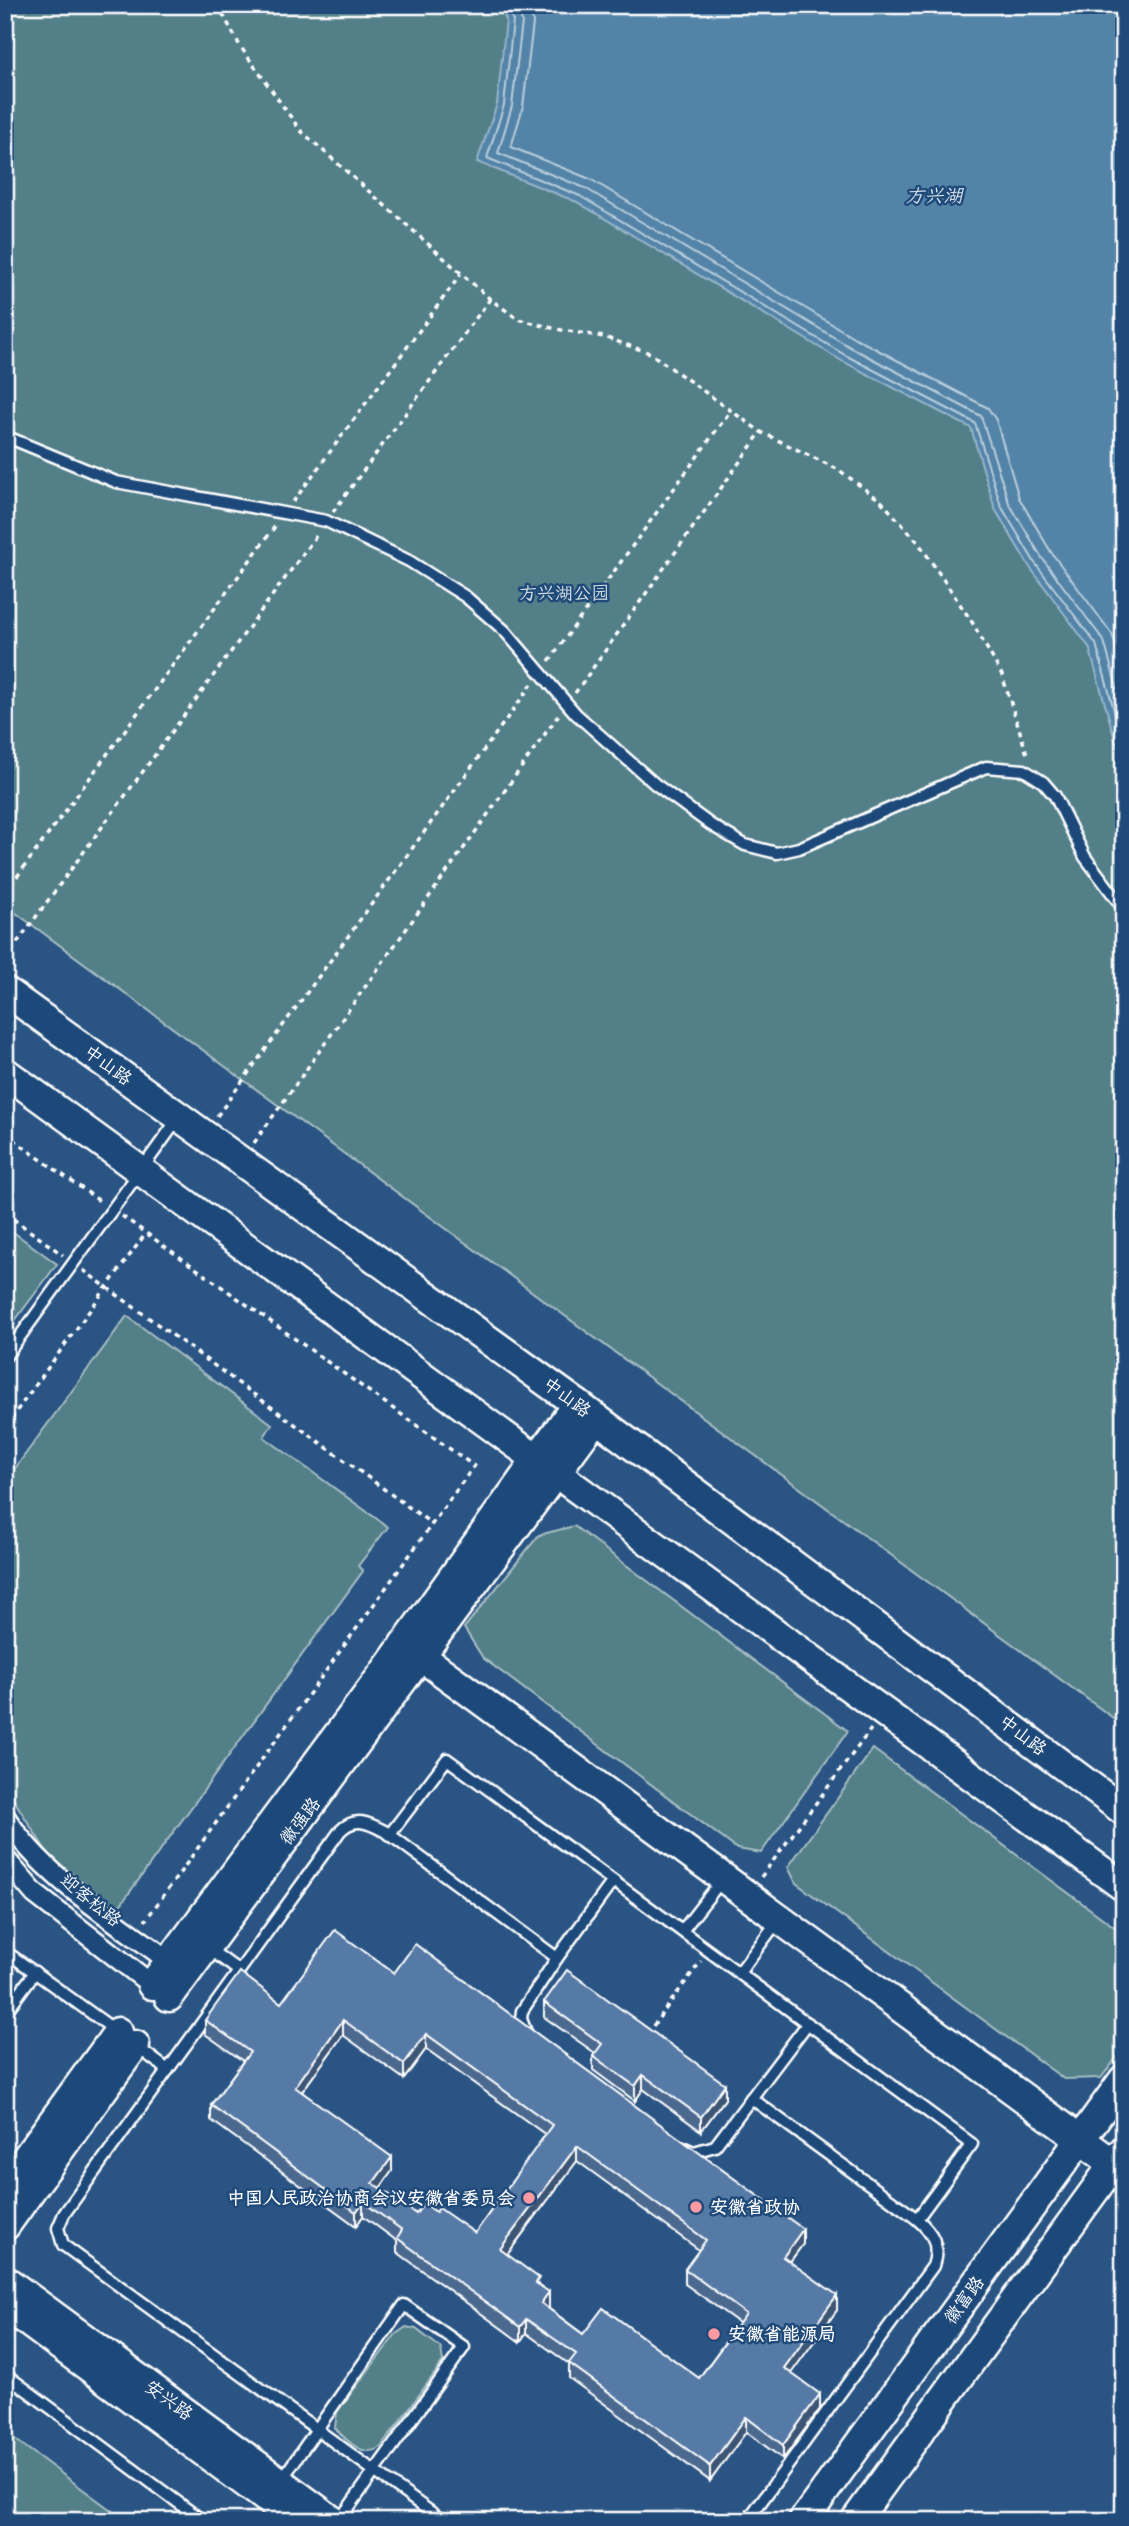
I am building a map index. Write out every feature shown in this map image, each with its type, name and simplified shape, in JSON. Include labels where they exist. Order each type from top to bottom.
[{"type":"street","name":"中山路","points":[[11,999],[586,1411],[1124,1811]]},
{"type":"street","points":[[5,1072],[1124,1887]]},
{"type":"street","name":"徽强路","points":[[160,1991],[413,1651],[586,1411]]},
{"type":"street","points":[[413,1651],[1080,2139],[1119,2157],[855,2521]]},
{"type":"street","name":"迎客松路","points":[[5,1817],[48,1865],[177,1968]]},
{"type":"street","name":"迎客松路","points":[[5,1859],[35,1894],[160,1991]]},
{"type":"street","points":[[5,2187],[126,2039]]},
{"type":"street","points":[[5,2225],[126,2039]]},
{"type":"street","name":"徽富路","points":[[803,2521],[1124,2079]]},
{"type":"street","name":"安兴路","points":[[5,2280],[274,2490],[297,2521]]},
{"type":"street","name":"安兴路","points":[[5,2305],[274,2490],[333,2521]]},
{"type":"lane","points":[[5,436],[116,482],[283,516],[326,521],[409,561],[466,597],[505,631],[567,704],[655,784],[710,825],[745,845],[777,853],[799,848],[986,767],[1024,770],[1055,796],[1085,857],[1124,909]]},
{"type":"lane","points":[[5,1357],[179,1117]]},
{"type":"lane","points":[[388,1833],[447,1759],[972,2144],[917,2219]]},
{"type":"lane","points":[[443,2521],[63,2245],[59,2236],[59,2222],[346,1825],[363,1821],[388,1833],[557,1958]]},
{"type":"lane","points":[[682,1931],[724,1878]]},
{"type":"lane","points":[[535,2038],[524,2030],[522,2011],[613,1881]]},
{"type":"lane","points":[[739,1973],[779,1919]]},
{"type":"lane","points":[[197,1940],[239,1971]]},
{"type":"lane","points":[[5,1951],[168,2070]]},
{"type":"lane","points":[[5,2013],[35,1972]]},
{"type":"lane","points":[[676,2141],[694,2152],[715,2146],[808,2023]]},
{"type":"lane","points":[[747,2521],[933,2266],[937,2247],[928,2229],[917,2219],[751,2098]]},
{"type":"lane","points":[[274,2490],[404,2305],[464,2347],[339,2521]]},
{"type":"lane","points":[[5,2374],[203,2521]]},
{"type":"path","points":[[218,5],[240,46],[300,130],[490,299],[518,319],[604,337],[650,353],[761,432],[860,484],[881,500],[918,542],[972,622],[1002,675],[1034,776]]},
{"type":"path","points":[[5,893],[461,274]]},
{"type":"path","points":[[5,959],[490,299]]},
{"type":"path","points":[[204,1135],[731,410]]},
{"type":"path","points":[[241,1162],[761,432]]},
{"type":"path","points":[[5,1134],[474,1466],[135,1936]]},
{"type":"path","points":[[5,1213],[432,1524]]},
{"type":"path","points":[[5,1427],[145,1233]]},
{"type":"path","points":[[747,1895],[884,1712]]},
{"type":"path","points":[[647,2034],[708,1951]]},
{"type":"green space","name":"方兴湖公园","points":[[5,5],[1124,5],[1124,1726],[5,905]]},
{"type":"green space","points":[[5,1226],[57,1264],[5,1334]]},
{"type":"green space","points":[[127,1316],[272,1424],[264,1437],[388,1527],[358,1566],[363,1571],[116,1911],[72,1878],[50,1857],[5,1786],[5,1482]]},
{"type":"green space","points":[[574,1526],[848,1731],[761,1853],[737,1849],[483,1658],[464,1628],[539,1535]]},
{"type":"green space","points":[[873,1749],[1124,1934],[1124,2048],[1101,2078],[1064,2079],[796,1883],[788,1867]]},
{"type":"green space","points":[[406,2327],[416,2329],[441,2348],[443,2362],[381,2447],[362,2450],[350,2443],[335,2428],[337,2412],[396,2334]]},
{"type":"green space","points":[[5,2432],[126,2521],[5,2521]]},
{"type":"water","name":"方兴湖","points":[[499,5],[1124,5],[1124,772],[1089,647],[1029,566],[995,509],[971,428],[842,361],[577,202],[477,162],[497,104],[506,20]]},
{"type":"building","name":"安徽省政协","points":[[335,1930],[394,1973],[415,1944],[803,2229],[783,2257],[837,2295],[784,2368],[820,2394],[783,2445],[746,2417],[710,2466],[569,2363],[576,2354],[526,2319],[520,2327],[397,2238],[402,2230],[363,2202],[356,2212],[211,2105],[250,2052],[205,2020],[240,1972],[281,2003]],"holes":[[[343,2020],[404,2064],[426,2034],[552,2125],[475,2233],[439,2208],[436,2212],[424,2203],[416,2214],[373,2183],[392,2157],[295,2087]],[[577,2146],[706,2240],[685,2269],[746,2314],[699,2378],[603,2308],[583,2334],[541,2303],[549,2292],[536,2283],[539,2278],[500,2249]]]},
{"type":"building","points":[[567,1970],[725,2084],[701,2117],[643,2075],[635,2086],[593,2056],[602,2044],[544,2002]]},
{"type":"place","name":"中国人民政治协商会议安徽省委员会","points":[[529,2198]]},
{"type":"place","name":"安徽省政协","points":[[696,2207]]},
{"type":"place","name":"安徽省能源局","points":[[714,2334]]}]
